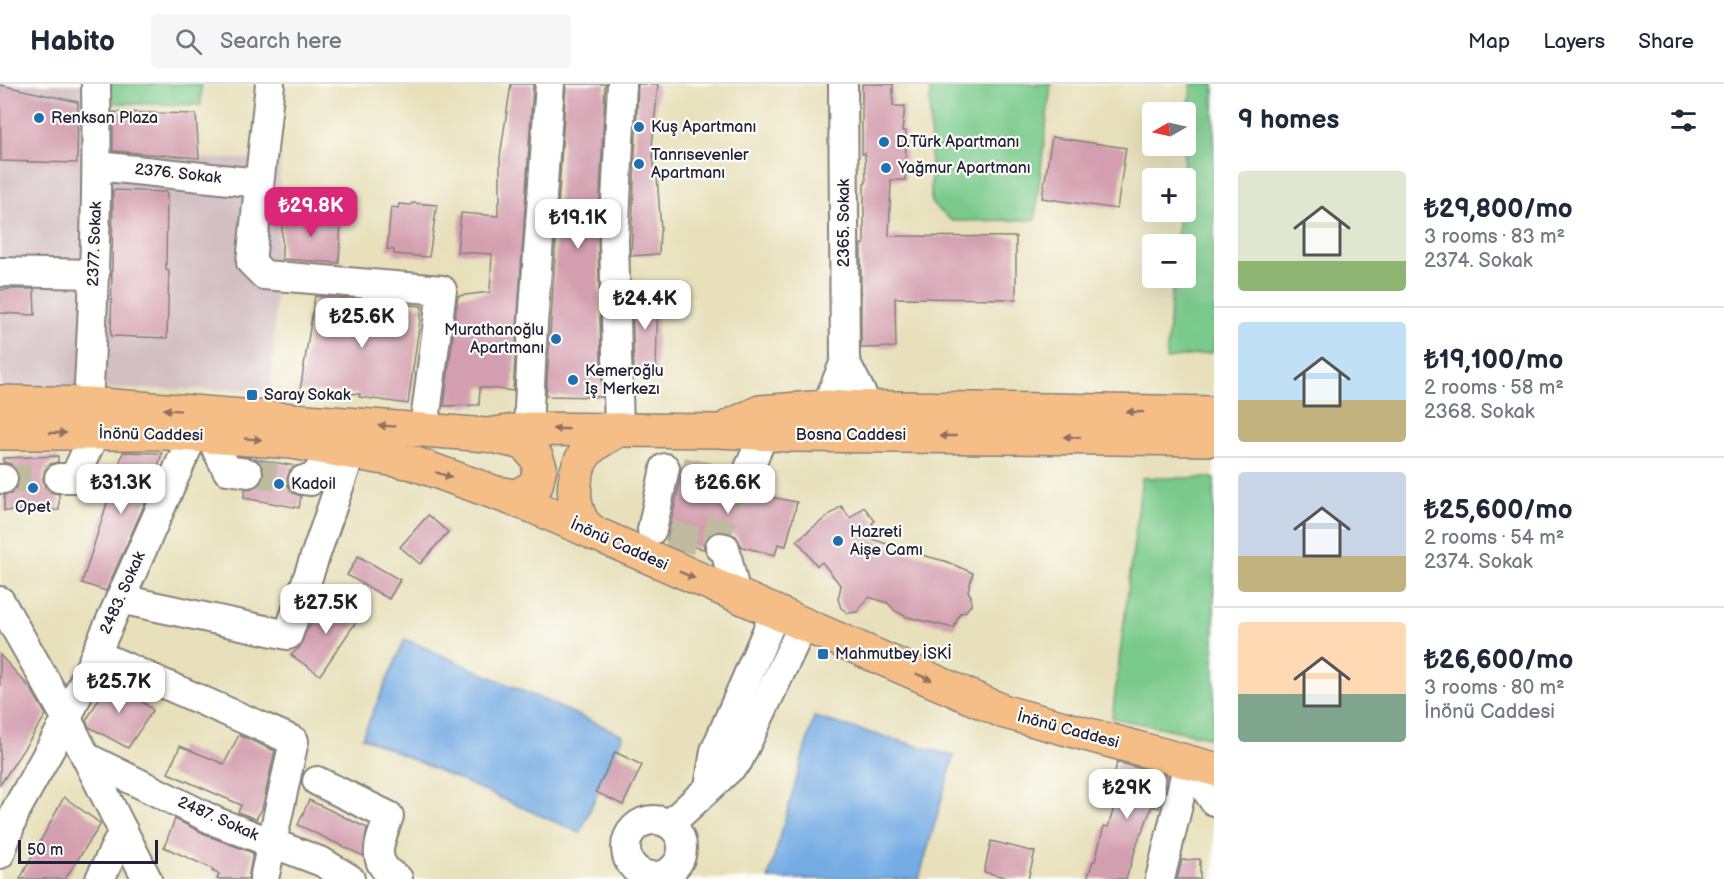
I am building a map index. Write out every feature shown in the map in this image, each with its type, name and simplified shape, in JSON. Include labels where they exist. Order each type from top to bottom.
[{"type":"main road","name":"İnönü Caddesi","points":[[0,402],[92,419],[201,435],[292,442],[412,463],[532,506],[1005,712],[1201,766]]},
{"type":"main road","points":[[776,434],[825,407]]},
{"type":"main road","points":[[719,431],[760,412],[825,407],[1209,413]]},
{"type":"main road","points":[[1006,436],[1049,410]]},
{"type":"main road","points":[[1153,438],[1209,413]]},
{"type":"main road","name":"İnönü Caddesi","points":[[0,433],[92,419],[424,429],[488,435]]},
{"type":"main road","name":"Bosna Caddesi","points":[[488,435],[528,429],[1214,439]]},
{"type":"main road","points":[[607,540],[582,521],[576,504],[574,488],[577,473],[590,448],[632,430]]},
{"type":"main road","points":[[488,435],[524,443],[536,457],[540,467],[536,485],[527,492],[517,496],[494,493]]},
{"type":"street","name":"2377. Sokak","points":[[92,419],[97,166],[96,84]]},
{"type":"street","points":[[270,84],[251,262],[264,274],[442,290],[424,429]]},
{"type":"street","points":[[528,429],[549,84]]},
{"type":"street","points":[[607,540],[661,532],[673,469],[632,430],[614,240],[622,84]]},
{"type":"street","name":"2365. Sokak","points":[[825,407],[845,361],[843,84]]},
{"type":"street","name":"2376. Sokak","points":[[97,166],[259,183]]},
{"type":"street","points":[[0,272],[95,274]]},
{"type":"street","name":"2365. Sokak","points":[[845,361],[868,406]]},
{"type":"street","points":[[58,478],[74,478],[92,419]]},
{"type":"street","points":[[735,481],[743,482],[776,434]]},
{"type":"street","points":[[201,435],[228,470],[248,473]]},
{"type":"street","name":"2483. Sokak","points":[[0,854],[15,810],[67,719],[120,599],[201,435]]},
{"type":"street","points":[[303,480],[310,481],[344,451]]},
{"type":"street","points":[[120,599],[288,635],[344,451]]},
{"type":"street","points":[[720,547],[725,548],[736,596]]},
{"type":"street","points":[[0,601],[67,719],[147,879]]},
{"type":"street","points":[[670,824],[709,787],[715,751],[789,619]]},
{"type":"street","points":[[96,654],[294,741],[264,879]]},
{"type":"street","name":"2487. Sokak","points":[[86,757],[217,822],[322,862],[350,879]]},
{"type":"street","points":[[1201,766],[1214,801]]},
{"type":"street","points":[[1160,879],[1201,766]]},
{"type":"street","points":[[316,781],[389,816],[378,855],[384,868],[398,879]]},
{"type":"street","points":[[650,819],[670,824],[681,839],[684,869],[676,867],[668,874],[658,877],[639,872],[624,872],[628,837],[633,829],[650,819]]},
{"type":"street","points":[[99,879],[123,831]]},
{"type":"shaded area","points":[[0,84],[103,84],[105,156],[245,159],[281,155],[272,390],[0,388]]},
{"type":"green space","points":[[109,84],[201,84],[201,105],[110,103]]},
{"type":"green space","points":[[930,84],[1051,84],[1035,220],[952,221],[931,203]]},
{"type":"green space","points":[[1191,84],[1214,84],[1214,352],[1166,359],[1172,288],[1196,288],[1196,234],[1177,234],[1178,222],[1196,222],[1196,168],[1183,168],[1184,156],[1196,156],[1196,102],[1189,102]]},
{"type":"green space","points":[[1142,478],[1214,478],[1214,738],[1112,718]]},
{"type":"water","points":[[405,639],[623,735],[580,833],[362,737]]},
{"type":"water","points":[[814,717],[954,756],[919,879],[768,879]]},
{"type":"building","points":[[511,84],[533,84],[513,391],[480,387],[479,405],[444,406],[458,296],[490,292],[492,254],[457,252],[461,213],[498,216],[500,157]]},
{"type":"building","points":[[566,84],[605,84],[598,240],[602,397],[546,396]]},
{"type":"building","points":[[638,84],[658,84],[652,147],[655,175],[657,175],[661,230],[659,254],[631,256]]},
{"type":"building","points":[[862,84],[893,84],[893,106],[905,106],[902,131],[906,131],[905,180],[891,180],[889,236],[1016,237],[1016,299],[895,298],[896,347],[861,348],[861,244],[864,244],[864,183],[866,183],[865,153],[862,154]]},
{"type":"building","name":"Renksan Plaza","points":[[0,85],[78,102],[77,163],[1,161]]},
{"type":"building","points":[[113,112],[196,114],[199,158],[113,151]]},
{"type":"building","points":[[1052,137],[1126,148],[1117,209],[1042,198]]},
{"type":"building","points":[[113,190],[167,192],[166,270],[169,271],[167,338],[111,336]]},
{"type":"building","points":[[412,203],[437,205],[429,257],[394,254],[394,250],[387,249],[391,207],[398,208],[399,204],[411,205]]},
{"type":"building","points":[[282,214],[341,217],[339,263],[282,259]]},
{"type":"building","points":[[34,289],[35,315],[0,313],[0,290]]},
{"type":"building","points":[[632,290],[658,290],[656,373],[634,375]]},
{"type":"building","points":[[315,296],[422,306],[408,404],[359,397],[360,394],[300,391]]},
{"type":"building","points":[[123,452],[162,453],[151,490],[106,591],[82,583]]},
{"type":"building","points":[[58,456],[58,462],[50,464],[45,469],[43,479],[45,487],[50,492],[59,494],[59,510],[4,511],[4,495],[11,494],[17,488],[19,478],[17,470],[11,464],[3,462],[3,458]]},
{"type":"building","points":[[256,459],[295,466],[290,470],[287,478],[292,493],[301,496],[299,508],[244,498],[245,489],[255,488],[264,476],[263,466]]},
{"type":"building","points":[[683,467],[720,475],[720,488],[732,497],[742,498],[754,494],[797,502],[786,546],[778,544],[775,555],[742,547],[736,536],[723,531],[714,532],[708,536],[704,549],[667,541]]},
{"type":"building","points":[[841,506],[850,518],[864,507],[875,521],[872,523],[876,529],[867,537],[906,551],[945,561],[973,573],[968,591],[971,596],[971,605],[965,612],[960,613],[954,628],[907,617],[895,611],[888,603],[869,597],[857,612],[848,613],[841,608],[838,599],[841,586],[822,562],[817,566],[797,540]]},
{"type":"building","points":[[428,515],[448,532],[420,564],[400,547]]},
{"type":"building","points":[[358,556],[400,580],[389,599],[347,575]]},
{"type":"building","points":[[330,596],[360,616],[320,675],[291,655],[300,647],[306,632]]},
{"type":"building","points":[[0,655],[31,689],[46,715],[0,785]]},
{"type":"building","points":[[111,678],[153,710],[128,748],[89,727],[86,721]]},
{"type":"building","points":[[239,735],[275,751],[262,809],[256,819],[238,812],[241,805],[168,773],[180,746],[224,764]]},
{"type":"building","points":[[615,752],[642,765],[623,805],[596,792]]},
{"type":"building","points":[[1117,762],[1167,776],[1159,808],[1152,806],[1126,879],[1087,879],[1093,861],[1095,861],[1104,826],[1108,827],[1117,798],[1110,796]]},
{"type":"building","points":[[64,797],[101,824],[65,879],[20,879]]},
{"type":"building","points":[[309,800],[367,828],[363,856],[298,825]]},
{"type":"building","points":[[175,819],[211,837],[253,853],[248,879],[217,879],[219,874],[212,871],[213,869],[164,847]]},
{"type":"building","points":[[991,841],[1035,852],[1028,879],[1013,879],[984,872]]},
{"type":"building","points":[[1200,859],[1200,879],[1177,879],[1182,860]]},
{"type":"tunnel","points":[[682,471],[735,481]]},
{"type":"tunnel","points":[[248,473],[303,480]]},
{"type":"tunnel","points":[[3,479],[59,478]]},
{"type":"tunnel","points":[[715,545],[732,480]]},
{"type":"tunnel","points":[[669,534],[720,547]]},
{"type":"place","name":"Renksan Plaza","points":[[39,118]]},
{"type":"place","name":"Kuş Apartmanı","points":[[639,127]]},
{"type":"place","name":"D.Türk Apartmanı","points":[[884,142]]},
{"type":"place","name":"Tanrısevenler Apartmanı","points":[[639,164]]},
{"type":"place","name":"Yağmur Apartmanı","points":[[886,168]]},
{"type":"place","name":"Murathanoğlu Apartmanı","points":[[556,339]]},
{"type":"place","name":"Kemeroğlu Iş Merkezı","points":[[573,380]]},
{"type":"place","name":"Saray Sokak","points":[[252,395]]},
{"type":"place","name":"Kadoil","points":[[279,484]]},
{"type":"place","name":"Opet","points":[[33,488]]},
{"type":"place","name":"Hazreti Aişe Camı","points":[[838,541]]},
{"type":"place","name":"Mahmutbey İSKİ","points":[[823,654]]}]
